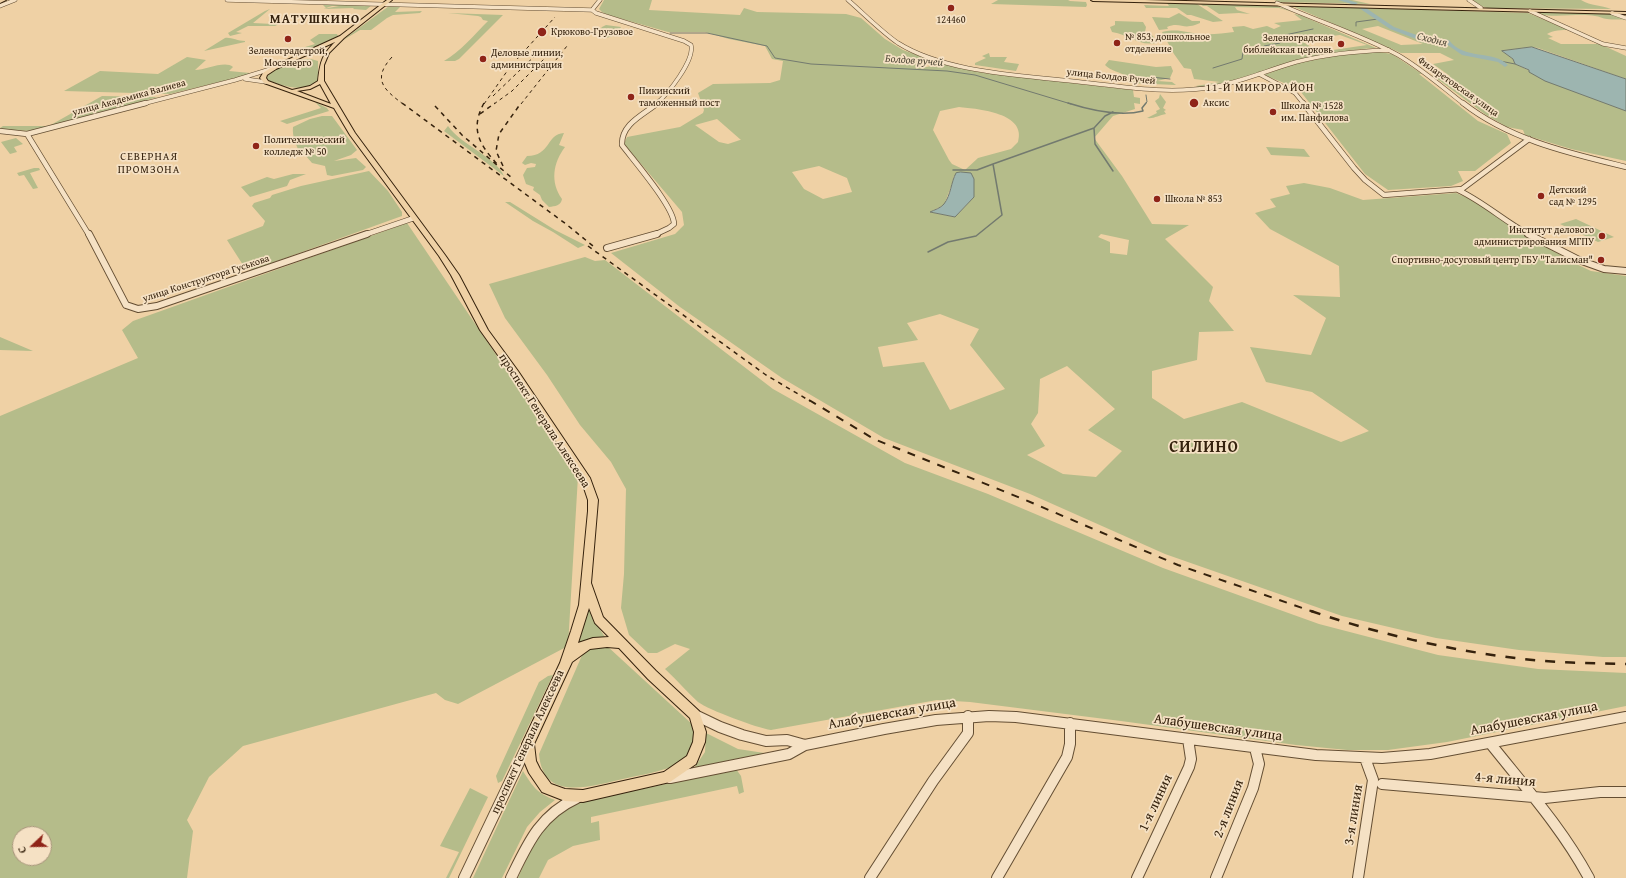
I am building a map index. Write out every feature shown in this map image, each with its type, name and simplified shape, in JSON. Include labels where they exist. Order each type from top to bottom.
[{"type":"main road","points":[[0,5],[4,0]]},
{"type":"main road","points":[[288,90],[316,86],[321,81],[322,65],[327,53],[342,37],[390,0]]},
{"type":"main road","points":[[1093,0],[1626,12]]},
{"type":"main road","points":[[1151,0],[1530,11],[1626,12]]},
{"type":"main road","points":[[335,107],[266,82],[263,78],[274,68],[342,37]]},
{"type":"main road","points":[[292,60],[310,57]]},
{"type":"main road","points":[[318,58],[322,65]]},
{"type":"main road","name":"проспект Генерала Алексеева","points":[[321,81],[352,134],[455,275],[484,330],[515,373],[585,478],[590,488],[593,506],[587,585],[580,622],[566,663],[528,744]]},
{"type":"main road","name":"Алабушевская улица","points":[[587,585],[593,606],[600,620],[695,715]]},
{"type":"main road","points":[[566,663],[581,647],[590,643],[606,641],[623,644]]},
{"type":"main road","points":[[528,744],[530,761],[535,773],[547,788],[565,795],[583,796],[666,778],[685,766],[692,760],[699,742],[700,732],[695,715]]},
{"type":"street","points":[[0,5],[15,0]]},
{"type":"street","points":[[227,0],[592,10],[596,13],[684,41],[690,45],[692,49],[684,68],[660,102],[628,127],[623,133],[622,138],[622,145],[666,204],[674,218],[674,224],[670,229],[657,234],[607,248]]},
{"type":"street","points":[[592,10],[600,0]]},
{"type":"street","name":"улица Болдов Ручей","points":[[848,0],[901,45],[940,60],[968,67],[1046,78],[1164,90],[1214,87],[1297,62],[1362,50],[1389,50]]},
{"type":"street","points":[[1469,0],[1481,8]]},
{"type":"street","name":"Филаретовская улица","points":[[1278,4],[1389,50],[1401,57],[1476,112],[1496,124],[1529,139],[1582,156],[1626,167]]},
{"type":"street","points":[[1530,11],[1603,44],[1626,48]]},
{"type":"street","points":[[1612,13],[1626,18]]},
{"type":"street","name":"улица Академика Валиева","points":[[27,134],[235,80],[274,68]]},
{"type":"street","points":[[1259,74],[1295,93],[1354,168],[1365,180],[1384,195],[1458,190],[1529,139]]},
{"type":"street","name":"улица Академика Валиева","points":[[235,80],[252,79],[266,82]]},
{"type":"street","points":[[0,131],[27,134]]},
{"type":"street","name":"улица Конструктора Гуськова","points":[[27,134],[86,229],[126,305],[135,309],[153,307],[175,300],[414,218]]},
{"type":"street","points":[[1458,190],[1469,195],[1516,228],[1579,260],[1604,269],[1626,271]]},
{"type":"street","name":"Алабушевская улица","points":[[695,715],[720,727],[742,735],[766,740],[787,740],[805,745]]},
{"type":"street","points":[[870,878],[933,781],[968,734],[968,716]]},
{"type":"street","name":"Алабушевская улица","points":[[666,778],[789,754],[805,745],[927,721],[968,716],[1016,717],[1255,748],[1316,755],[1365,758],[1401,757],[1490,743],[1626,716]]},
{"type":"street","points":[[997,878],[1067,756],[1070,744],[1070,724]]},
{"type":"street","name":"1-я линия","points":[[1137,878],[1189,767],[1191,759],[1188,739]]},
{"type":"street","points":[[1490,743],[1546,811],[1575,852],[1589,878]]},
{"type":"street","name":"проспект Генерала Алексеева","points":[[464,878],[528,744]]},
{"type":"street","name":"2-я линия","points":[[1216,878],[1253,788],[1260,764],[1255,748]]},
{"type":"street","name":"3-я линия","points":[[1358,878],[1374,780],[1365,758]]},
{"type":"street","name":"4-я линия","points":[[1382,784],[1545,798],[1600,792],[1626,792]]},
{"type":"street","points":[[511,878],[534,831],[558,807],[568,801],[583,796]]},
{"type":"green space","points":[[604,0],[652,0],[649,10],[740,15],[744,8],[757,12],[846,14],[861,18],[885,39],[903,50],[928,59],[918,65],[919,66],[927,67],[939,63],[984,73],[1133,90],[1134,97],[1140,98],[1140,104],[1134,103],[1135,109],[1113,116],[1094,138],[1122,176],[1152,224],[1189,225],[1165,239],[1213,287],[1209,301],[1234,331],[1199,332],[1197,360],[1152,371],[1152,398],[1184,419],[1242,402],[1341,442],[1369,431],[1312,392],[1266,382],[1250,347],[1311,355],[1326,318],[1293,295],[1340,297],[1339,266],[1270,229],[1255,213],[1276,207],[1270,199],[1290,194],[1286,186],[1304,183],[1330,188],[1363,200],[1456,193],[1468,198],[1570,261],[1591,271],[1626,276],[1626,657],[1603,657],[1519,650],[1436,638],[1342,616],[1165,554],[1030,494],[884,438],[782,378],[680,307],[611,253],[675,234],[684,225],[682,212],[624,144],[627,137],[680,127],[703,113],[704,110],[698,93],[713,84],[770,83],[780,80],[783,61],[772,59],[765,46],[729,39],[705,32],[668,32],[608,15],[599,9]],"holes":[[[959,107],[978,109],[999,114],[1009,119],[1019,132],[1018,142],[1011,149],[978,158],[965,170],[952,164],[933,130],[940,111]],[[717,119],[741,140],[728,144],[719,142],[695,125]],[[819,166],[847,178],[852,192],[823,199],[804,189],[792,172]],[[954,176],[974,179],[974,197],[955,217],[930,212],[944,205]],[[1101,234],[1129,240],[1127,255],[1110,253],[1110,242],[1098,237]],[[940,314],[979,329],[970,345],[1005,389],[950,410],[924,362],[883,367],[878,347],[918,340],[907,323]],[[1067,366],[1115,409],[1088,430],[1122,451],[1096,477],[1063,474],[1027,455],[1045,446],[1031,424],[1038,413],[1040,379]]]},
{"type":"green space","points":[[998,0],[1068,0],[1086,2],[1087,5],[1086,7],[991,4]]},
{"type":"green space","points":[[1274,0],[1352,0],[1370,4],[1280,2]]},
{"type":"green space","points":[[1472,0],[1581,0],[1611,9],[1487,8]]},
{"type":"green space","points":[[1167,3],[1197,4],[1223,21],[1213,22],[1187,15],[1177,8],[1146,8],[1144,5],[1169,6]]},
{"type":"green space","points":[[322,4],[372,5],[366,10],[353,9],[354,8],[323,9],[339,6],[326,8]]},
{"type":"green space","points":[[1200,4],[1274,5],[1293,12],[1279,8],[1235,7],[1237,10],[1250,14],[1219,14],[1207,6]]},
{"type":"green space","points":[[389,6],[401,6],[395,12],[422,11],[420,13],[393,15],[371,30],[360,30],[340,42]]},
{"type":"green space","points":[[1292,6],[1528,13],[1569,30],[1555,31],[1547,34],[1553,37],[1548,38],[1561,44],[1600,44],[1626,56],[1626,79],[1538,48],[1532,47],[1502,51],[1513,59],[1515,64],[1571,90],[1626,111],[1626,161],[1571,149],[1525,135],[1523,130],[1507,127],[1486,115],[1432,75],[1450,76],[1433,64],[1454,60],[1440,53],[1401,53]],"holes":[[[1378,26],[1423,44],[1401,45],[1362,29]]]},
{"type":"green space","points":[[270,9],[253,23],[281,23],[275,26],[248,26],[236,32],[242,33],[230,36],[228,33],[265,11]]},
{"type":"green space","points":[[1544,12],[1608,13],[1626,20],[1606,19],[1588,15],[1549,16],[1536,13],[1546,13]]},
{"type":"green space","points":[[448,13],[503,15],[459,59],[455,61],[444,61],[462,48],[488,21],[483,20],[478,16]]},
{"type":"green space","points":[[1179,13],[1192,21],[1200,21],[1200,23],[1192,26],[1174,25],[1167,27],[1168,29],[1159,30],[1152,17],[1169,18]]},
{"type":"green space","points":[[1294,14],[1300,15],[1376,48],[1361,49],[1300,60],[1218,85],[1200,88],[1196,86],[1220,82],[1194,79],[1191,69],[1184,68],[1174,54],[1162,32],[1178,31],[1214,34],[1234,32],[1232,27],[1244,26],[1253,29],[1267,26],[1274,29],[1281,26],[1274,23],[1302,20]],"holes":[[[1340,35],[1367,45],[1319,52],[1300,40]]]},
{"type":"green space","points":[[1115,21],[1143,22],[1146,27],[1145,32],[1153,36],[1156,43],[1149,44],[1139,42],[1119,33],[1112,32],[1110,27],[1115,25]]},
{"type":"green space","points":[[606,25],[621,27],[617,33],[611,37],[604,38],[596,35],[602,27]]},
{"type":"green space","points":[[319,34],[337,34],[338,36],[312,49],[302,48],[315,44],[310,40]]},
{"type":"green space","points":[[225,38],[245,42],[204,51]]},
{"type":"green space","points":[[1361,51],[1392,54],[1422,74],[1419,74],[1478,121],[1507,134],[1511,143],[1475,171],[1458,171],[1463,181],[1451,186],[1388,190],[1365,174],[1301,92],[1294,87],[1264,75],[1293,64]]},
{"type":"green space","points":[[989,53],[990,57],[1007,57],[1004,62],[1019,64],[1016,71],[975,65],[975,63],[986,58],[982,56]]},
{"type":"green space","points":[[187,57],[206,60],[195,70],[220,65],[230,65],[233,67],[229,71],[250,73],[248,75],[170,94],[64,91],[100,71],[158,74]]},
{"type":"green space","points":[[302,59],[318,61],[318,82],[298,88],[285,86],[265,79],[265,76],[269,72]]},
{"type":"green space","points":[[1109,60],[1156,67],[1171,66],[1173,71],[1170,78],[1157,81],[1172,82],[1176,85],[1128,83],[1127,76],[1112,70],[1105,65]]},
{"type":"green space","points":[[1160,94],[1166,102],[1163,108],[1166,110],[1164,111],[1166,114],[1147,118],[1157,113],[1156,111],[1160,109],[1155,101],[1159,98]]},
{"type":"green space","points":[[102,96],[158,97],[37,131],[0,130],[3,126],[49,126]]},
{"type":"green space","points":[[315,102],[327,108],[329,111],[287,124],[280,121],[321,108]]},
{"type":"green space","points":[[322,116],[332,116],[357,150],[351,155],[334,161],[356,158],[366,167],[363,170],[332,176],[327,175],[325,166],[312,163],[306,156],[299,152],[294,137],[293,127],[310,119]]},
{"type":"green space","points":[[448,126],[461,139],[494,163],[504,176],[444,131]]},
{"type":"green space","points":[[564,133],[559,145],[565,147],[558,159],[554,173],[558,193],[562,199],[559,204],[549,207],[542,200],[540,195],[533,190],[534,187],[526,184],[523,175],[527,168],[535,167],[536,164],[531,163],[525,165],[522,163],[527,156],[540,153],[554,137],[558,134]]},
{"type":"green space","points":[[16,138],[23,144],[14,147],[17,152],[10,154],[1,142]]},
{"type":"green space","points":[[1266,147],[1304,149],[1310,157],[1271,155]]},
{"type":"green space","points":[[39,168],[40,170],[30,173],[38,188],[33,189],[24,175],[19,176],[17,173]]},
{"type":"green space","points":[[369,171],[388,191],[402,212],[402,216],[252,270],[243,265],[227,240],[263,226],[265,221],[252,206],[254,203],[270,198],[272,195],[301,186]]},
{"type":"green space","points":[[293,174],[306,174],[290,180],[287,186],[250,197],[241,187],[267,177],[274,179]]},
{"type":"green space","points":[[505,202],[510,202],[555,230],[585,245],[578,248]]},
{"type":"green space","points":[[1576,219],[1614,237],[1598,242],[1560,224]]},
{"type":"green space","points":[[407,223],[578,476],[568,646],[458,704],[445,700],[436,693],[243,746],[209,777],[187,820],[193,831],[187,878],[0,878],[0,416],[138,358],[122,330],[133,321]]},
{"type":"green space","points":[[585,257],[595,261],[605,260],[773,389],[905,463],[988,494],[1163,568],[1319,624],[1438,655],[1538,669],[1626,673],[1626,706],[1447,742],[1388,750],[1347,750],[1296,745],[970,702],[937,700],[771,730],[764,729],[722,714],[698,702],[665,669],[690,649],[675,644],[657,653],[648,653],[629,635],[621,608],[624,574],[626,489],[611,462],[580,425],[547,375],[505,318],[489,284]]},
{"type":"green space","points":[[0,337],[33,351],[0,350]]},
{"type":"green space","points":[[589,608],[595,622],[605,637],[588,639],[578,645]]},
{"type":"green space","points":[[607,646],[693,725],[694,743],[690,753],[682,761],[677,765],[664,770],[583,787],[570,788],[559,785],[549,780],[542,769],[539,754],[583,653],[588,648]]},
{"type":"green space","points":[[553,675],[502,781],[498,783],[496,776],[539,682],[548,676]]},
{"type":"green space","points":[[706,733],[738,749],[771,754],[692,771],[705,752]]},
{"type":"green space","points":[[736,769],[741,776],[744,792],[739,794],[737,786],[591,817],[591,823],[599,821],[600,840],[573,846],[548,860],[539,878],[518,878],[536,841],[543,831],[560,813],[572,807],[586,801]]},
{"type":"green space","points":[[523,771],[536,789],[555,800],[540,812],[527,827],[502,878],[473,878]]},
{"type":"green space","points":[[470,788],[488,797],[449,878],[446,878],[459,852],[440,846]]},
{"type":"water","points":[[1532,47],[1626,79],[1626,111],[1545,81],[1529,72],[1529,70],[1515,64],[1513,59],[1502,51]]},
{"type":"water","points":[[956,173],[971,173],[974,179],[974,197],[955,217],[930,212],[944,204],[948,197]]},
{"type":"waterway","name":"Сходня","points":[[1341,0],[1355,3]]},
{"type":"waterway","name":"Сходня","points":[[1361,7],[1392,28],[1424,40],[1447,41],[1450,45],[1460,50],[1464,54],[1500,61],[1505,65]]},
{"type":"waterway","points":[[1356,26],[1356,22],[1378,19]]},
{"type":"waterway","points":[[1213,68],[1242,59],[1243,52],[1260,52],[1264,46],[1280,43],[1285,35],[1313,29]]},
{"type":"waterway","name":"Болдов ручей","points":[[670,33],[707,33],[767,46],[775,58],[811,64],[947,71],[975,75],[1071,104]]},
{"type":"waterway","name":"Сходня","points":[[1500,61],[1515,64]]},
{"type":"waterway","name":"Болдов ручей","points":[[1154,84],[1150,77],[1170,79]]},
{"type":"waterway","name":"Болдов ручей","points":[[1146,95],[1146,103]]},
{"type":"waterway","name":"Болдов ручей","points":[[1068,103],[1112,113]]},
{"type":"waterway","name":"Болдов ручей","points":[[1112,113],[1134,113],[1143,111],[1142,108],[1146,103]]},
{"type":"waterway","points":[[1094,128],[1105,116],[1112,113]]},
{"type":"waterway","points":[[993,164],[1094,128]]},
{"type":"waterway","points":[[1094,128],[1095,144],[1113,171]]},
{"type":"waterway","points":[[928,252],[948,242],[976,236],[1002,215],[993,164]]},
{"type":"waterway","points":[[953,170],[977,170],[993,164]]},
{"type":"railway","points":[[484,104],[510,67],[555,17]]},
{"type":"railway","points":[[521,104],[567,46]]},
{"type":"railway","points":[[493,96],[542,49]]},
{"type":"railway","points":[[494,104],[512,91],[554,49]]},
{"type":"railway","points":[[392,57],[382,72],[382,83],[385,88],[403,104]]},
{"type":"railway","points":[[402,103],[566,224],[593,246]]},
{"type":"railway","points":[[484,103],[478,121],[478,136],[485,150],[497,164]]},
{"type":"railway","points":[[480,114],[495,103]]},
{"type":"railway","points":[[503,166],[496,151],[499,134],[521,103]]},
{"type":"railway","points":[[435,106],[462,135],[512,178]]},
{"type":"railway","points":[[588,246],[766,375],[810,401]]},
{"type":"railway","points":[[809,400],[874,439],[1023,499],[1178,565],[1312,611]]},
{"type":"railway","points":[[1312,611],[1416,641],[1497,656],[1574,663],[1626,664]]},
{"type":"place","name":"124460","points":[[951,8]]},
{"type":"place","name":"Крюково-Грузовое","points":[[542,32]]},
{"type":"place","name":"Зеленоградстрой, Мосэнерго","points":[[288,39]]},
{"type":"place","name":"№ 853, дошкольное отделение","points":[[1117,43]]},
{"type":"place","name":"Зеленоградская библейская церковь","points":[[1341,44]]},
{"type":"place","name":"Деловые линии, администрация","points":[[483,59]]},
{"type":"place","name":"Пикинский таможенный пост","points":[[631,97]]},
{"type":"place","name":"Аксис","points":[[1194,103]]},
{"type":"place","name":"Школа № 1528 им. Панфилова","points":[[1273,112]]},
{"type":"place","name":"Политехнический колледж № 50","points":[[256,146]]},
{"type":"place","name":"Детский сад № 1295","points":[[1541,196]]},
{"type":"place","name":"Школа № 853","points":[[1157,199]]},
{"type":"place","name":"Институт делового администрирования МГПУ","points":[[1602,236]]},
{"type":"place","name":"Спортивно-досуговый центр ГБУ \"Талисман\"","points":[[1601,260]]},
{"type":"district","name":"МАТУШКИНО","points":[[315,20]]},
{"type":"district","name":"11-Й МИКРОРАЙОН","points":[[1260,88]]},
{"type":"district","name":"СЕВЕРНАЯ ПРОМЗОНА","points":[[149,163]]},
{"type":"district","name":"СИЛИНО","points":[[1204,448]]}]
